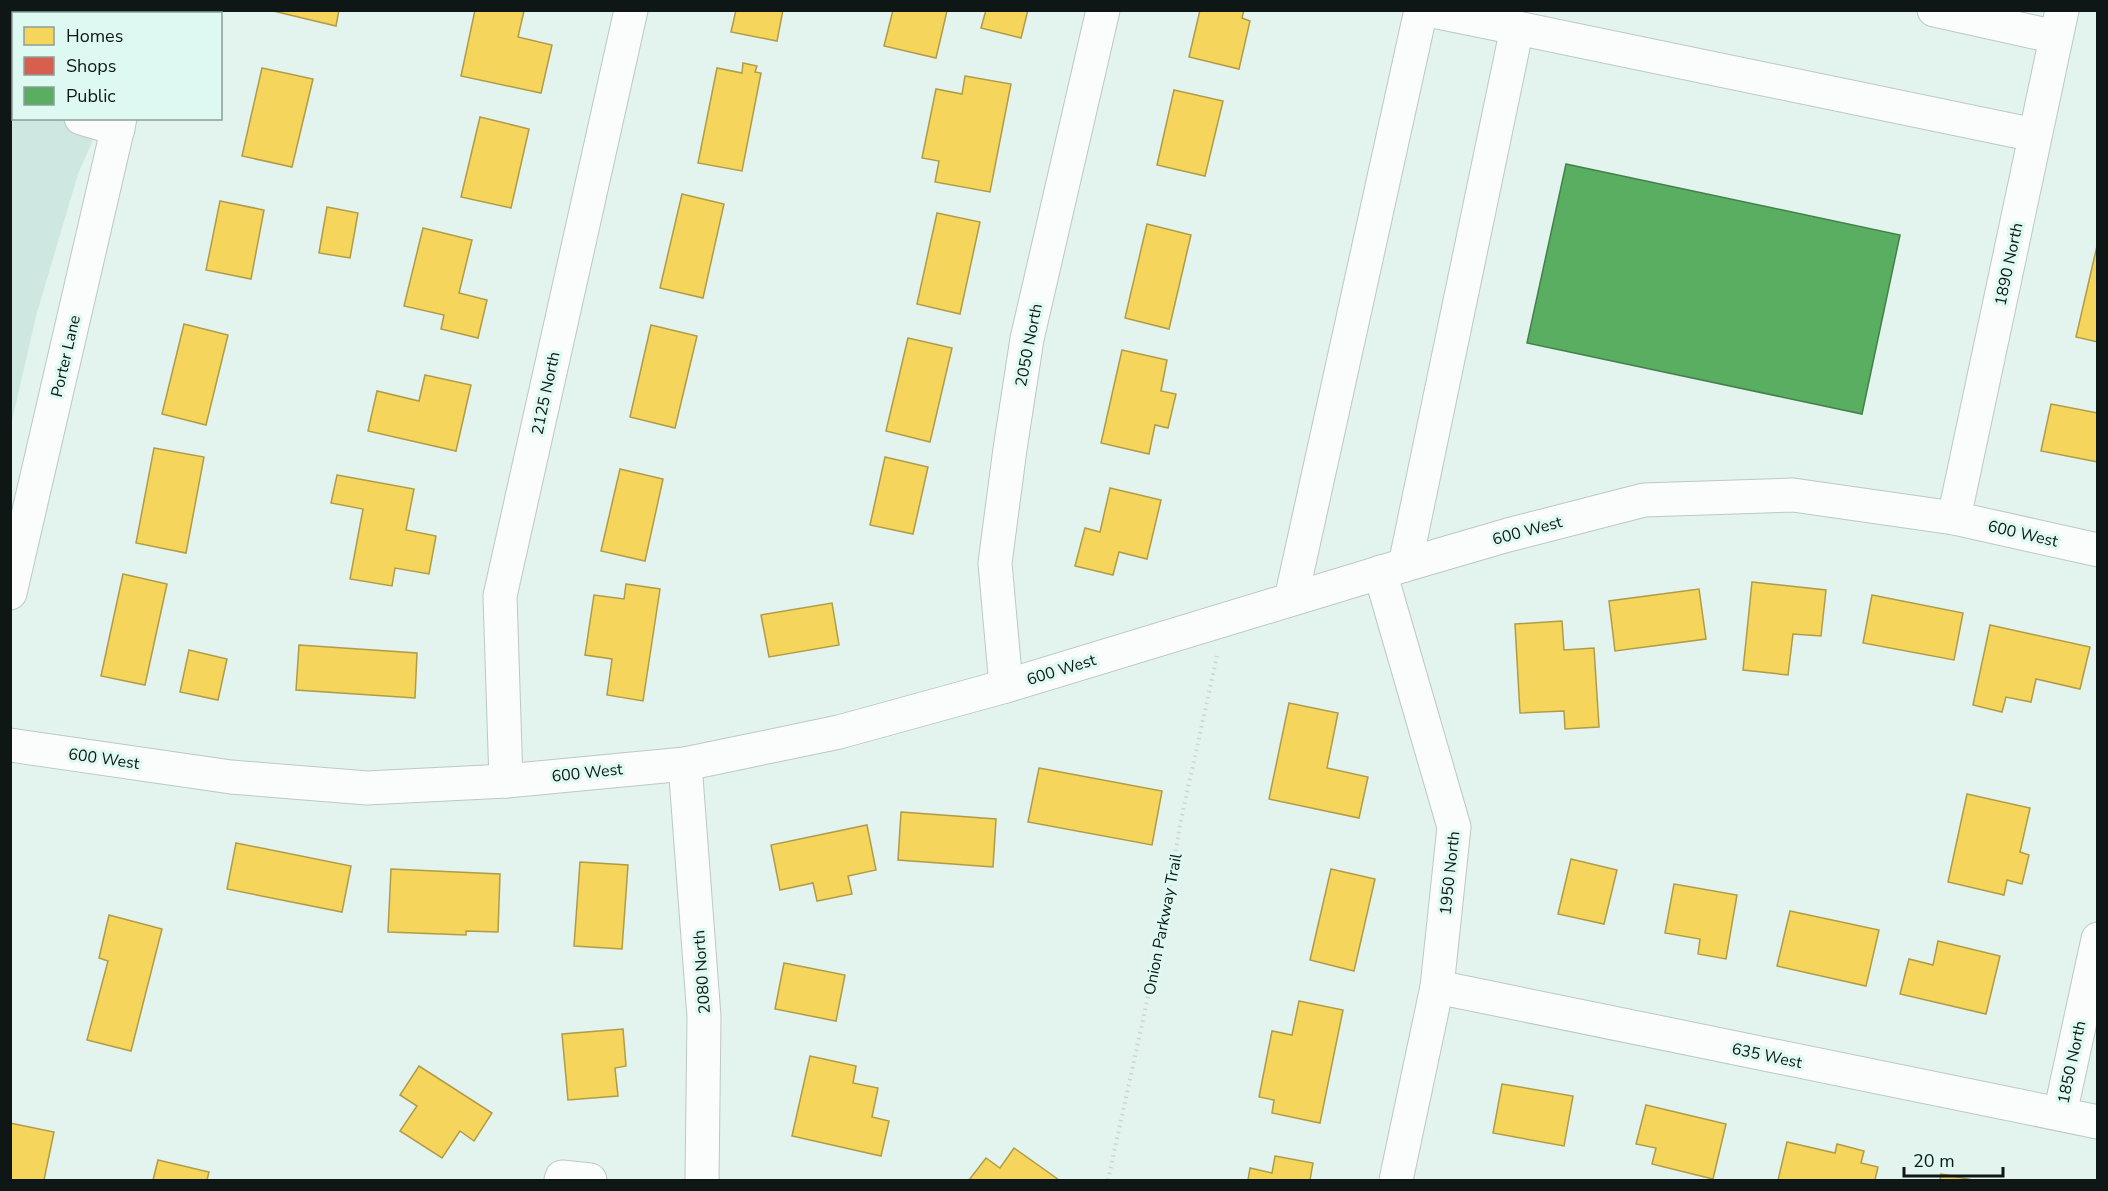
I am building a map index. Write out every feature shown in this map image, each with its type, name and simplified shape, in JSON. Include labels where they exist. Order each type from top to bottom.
[{"type":"street","name":"2125 North","points":[[506,781],[500,596],[631,10]]},
{"type":"street","name":"2050 North","points":[[1006,686],[995,563],[1010,449],[1027,339],[1103,10]]},
{"type":"street","points":[[1291,599],[1421,10]]},
{"type":"street","points":[[1428,10],[2035,135]]},
{"type":"street","points":[[1934,10],[2059,24]]},
{"type":"street","name":"1890 North","points":[[1954,518],[2059,24]]},
{"type":"street","points":[[1393,568],[1517,28]]},
{"type":"street","points":[[94,120],[119,124]]},
{"type":"street","name":"Porter Lane","points":[[10,593],[17,536],[119,124]]},
{"type":"street","name":"600 West","points":[[10,745],[231,777],[356,787],[506,781],[685,764],[839,732],[1006,686],[1393,568],[1644,500],[1793,495],[1954,518],[2097,550]]},
{"type":"street","name":"1950 North","points":[[1393,568],[1454,827],[1437,987],[1396,1180]]},
{"type":"street","name":"2080 North","points":[[685,764],[704,1017],[702,1180]]},
{"type":"street","name":"1850 North","points":[[2060,1114],[2097,939]]},
{"type":"street","name":"635 West","points":[[1437,987],[2097,1122]]},
{"type":"path","name":"Onion Parkway Trail","points":[[1108,1180],[1161,937],[1181,820],[1215,668]]},
{"type":"shaded area","points":[[11,11],[134,11],[12,12],[12,120],[102,120],[78,174],[36,316],[11,425]]},
{"type":"building: Homes","points":[[269,10],[339,10],[336,26]]},
{"type":"building: Homes","points":[[475,10],[524,11],[518,37],[552,45],[541,93],[461,76]]},
{"type":"building: Homes","points":[[736,10],[783,10],[777,41],[731,32]]},
{"type":"building: Homes","points":[[893,10],[947,11],[936,58],[884,46]]},
{"type":"building: Homes","points":[[986,10],[1028,10],[1021,38],[981,28]]},
{"type":"building: Homes","points":[[1200,10],[1244,10],[1242,18],[1250,21],[1239,69],[1189,57]]},
{"type":"building: Homes","points":[[743,63],[757,66],[755,72],[761,73],[742,171],[698,163],[717,68],[742,73]]},
{"type":"building: Homes","points":[[262,68],[313,79],[292,167],[242,156]]},
{"type":"building: Homes","points":[[965,76],[1011,84],[990,192],[935,182],[939,161],[922,158],[936,89],[962,94]]},
{"type":"building: Homes","points":[[1174,90],[1223,101],[1205,176],[1157,165]]},
{"type":"building: Homes","points":[[480,117],[529,129],[511,208],[461,197]]},
{"type":"building: Homes","points":[[682,194],[724,204],[703,298],[660,288]]},
{"type":"building: Homes","points":[[220,201],[264,210],[251,279],[206,270]]},
{"type":"building: Homes","points":[[327,207],[358,213],[350,258],[319,253]]},
{"type":"building: Homes","points":[[937,213],[980,222],[960,314],[917,304]]},
{"type":"building: Homes","points":[[1147,224],[1191,235],[1169,329],[1125,318]]},
{"type":"building: Homes","points":[[423,228],[472,240],[459,293],[487,300],[478,338],[441,329],[444,315],[404,306]]},
{"type":"building: Homes","points":[[2098,246],[2098,342],[2076,337]]},
{"type":"building: Homes","points":[[184,324],[228,335],[206,425],[162,414]]},
{"type":"building: Homes","points":[[651,325],[697,336],[675,428],[630,417]]},
{"type":"building: Homes","points":[[908,338],[952,348],[930,442],[886,431]]},
{"type":"building: Homes","points":[[1122,350],[1167,360],[1161,391],[1176,394],[1168,428],[1155,425],[1149,454],[1101,443]]},
{"type":"building: Homes","points":[[425,375],[471,385],[456,451],[368,431],[377,391],[419,401]]},
{"type":"building: Homes","points":[[2051,404],[2098,413],[2098,462],[2041,451]]},
{"type":"building: Homes","points":[[154,448],[204,457],[186,553],[136,543]]},
{"type":"building: Homes","points":[[885,457],[928,467],[913,534],[870,525]]},
{"type":"building: Homes","points":[[620,469],[663,479],[645,561],[601,551]]},
{"type":"building: Homes","points":[[337,475],[414,489],[406,530],[436,536],[429,574],[395,568],[392,586],[350,579],[363,509],[331,503]]},
{"type":"building: Homes","points":[[1110,488],[1161,500],[1147,559],[1119,552],[1113,575],[1075,566],[1085,528],[1100,532]]},
{"type":"building: Homes","points":[[123,574],[167,584],[145,685],[101,676]]},
{"type":"building: Homes","points":[[1752,582],[1826,590],[1821,636],[1793,634],[1788,675],[1743,670]]},
{"type":"building: Homes","points":[[626,584],[660,589],[643,701],[607,695],[612,659],[585,655],[594,595],[624,599]]},
{"type":"building: Homes","points":[[1699,589],[1706,639],[1615,651],[1609,601]]},
{"type":"building: Homes","points":[[1872,595],[1963,613],[1954,660],[1863,643]]},
{"type":"building: Homes","points":[[832,603],[839,645],[769,657],[761,615]]},
{"type":"building: Homes","points":[[1562,621],[1564,650],[1594,648],[1599,727],[1565,729],[1564,711],[1520,713],[1515,624]]},
{"type":"building: Homes","points":[[1990,625],[2090,647],[2080,689],[2036,679],[2031,702],[2006,697],[2002,712],[1973,705]]},
{"type":"building: Homes","points":[[299,645],[417,653],[415,698],[296,690]]},
{"type":"building: Homes","points":[[189,650],[227,659],[218,700],[180,692]]},
{"type":"building: Homes","points":[[1289,703],[1338,713],[1327,768],[1368,777],[1359,818],[1269,799]]},
{"type":"building: Homes","points":[[1039,768],[1162,791],[1152,845],[1028,822]]},
{"type":"building: Homes","points":[[1967,794],[2030,808],[2020,852],[2029,855],[2022,884],[2007,880],[2004,895],[1948,882]]},
{"type":"building: Homes","points":[[901,812],[996,819],[993,867],[898,860]]},
{"type":"building: Homes","points":[[867,825],[876,870],[848,876],[852,894],[817,901],[813,883],[780,890],[771,845]]},
{"type":"building: Homes","points":[[236,843],[351,866],[342,912],[227,889]]},
{"type":"building: Homes","points":[[1571,859],[1617,870],[1604,924],[1558,914]]},
{"type":"building: Homes","points":[[580,862],[628,865],[622,949],[574,946]]},
{"type":"building: Homes","points":[[391,869],[500,874],[498,932],[466,931],[466,935],[388,932]]},
{"type":"building: Homes","points":[[1331,869],[1375,879],[1354,971],[1310,960]]},
{"type":"building: Homes","points":[[1674,884],[1737,895],[1726,959],[1698,954],[1700,939],[1665,933]]},
{"type":"building: Homes","points":[[1790,911],[1879,930],[1866,986],[1777,966]]},
{"type":"building: Homes","points":[[109,915],[162,929],[131,1051],[87,1040],[108,961],[99,958]]},
{"type":"building: Homes","points":[[1938,941],[2000,956],[1986,1014],[1900,994],[1909,959],[1933,965]]},
{"type":"building: Homes","points":[[784,963],[845,975],[836,1021],[775,1009]]},
{"type":"building: Homes","points":[[1299,1001],[1343,1010],[1320,1123],[1272,1113],[1274,1100],[1259,1097],[1272,1031],[1292,1035]]},
{"type":"building: Homes","points":[[623,1029],[626,1066],[615,1068],[618,1096],[568,1100],[562,1034]]},
{"type":"building: Homes","points":[[810,1056],[856,1066],[853,1083],[878,1088],[872,1117],[889,1121],[881,1156],[792,1136]]},
{"type":"building: Homes","points":[[419,1066],[492,1113],[474,1141],[460,1131],[442,1158],[400,1131],[417,1106],[400,1095]]},
{"type":"building: Homes","points":[[1502,1084],[1573,1096],[1564,1146],[1493,1133]]},
{"type":"building: Homes","points":[[1646,1105],[1726,1124],[1713,1179],[1652,1164],[1656,1148],[1636,1144]]},
{"type":"building: Homes","points":[[10,1123],[54,1132],[44,1180],[10,1180]]},
{"type":"building: Homes","points":[[1787,1142],[1835,1153],[1837,1144],[1864,1151],[1861,1163],[1878,1167],[1875,1180],[1778,1180]]},
{"type":"building: Homes","points":[[1014,1148],[1059,1180],[969,1180],[986,1158],[1000,1168]]},
{"type":"building: Homes","points":[[1275,1156],[1313,1163],[1310,1180],[1248,1180],[1250,1168],[1272,1173]]},
{"type":"building: Homes","points":[[158,1160],[209,1172],[207,1180],[153,1180]]},
{"type":"building: Homes","points":[[1941,1174],[1973,1180],[1940,1180]]},
{"type":"building: Shops","points":[[10,10],[57,12],[12,12],[12,66],[10,66]]},
{"type":"building: Public","points":[[1566,164],[1900,235],[1862,414],[1527,343]]}]
